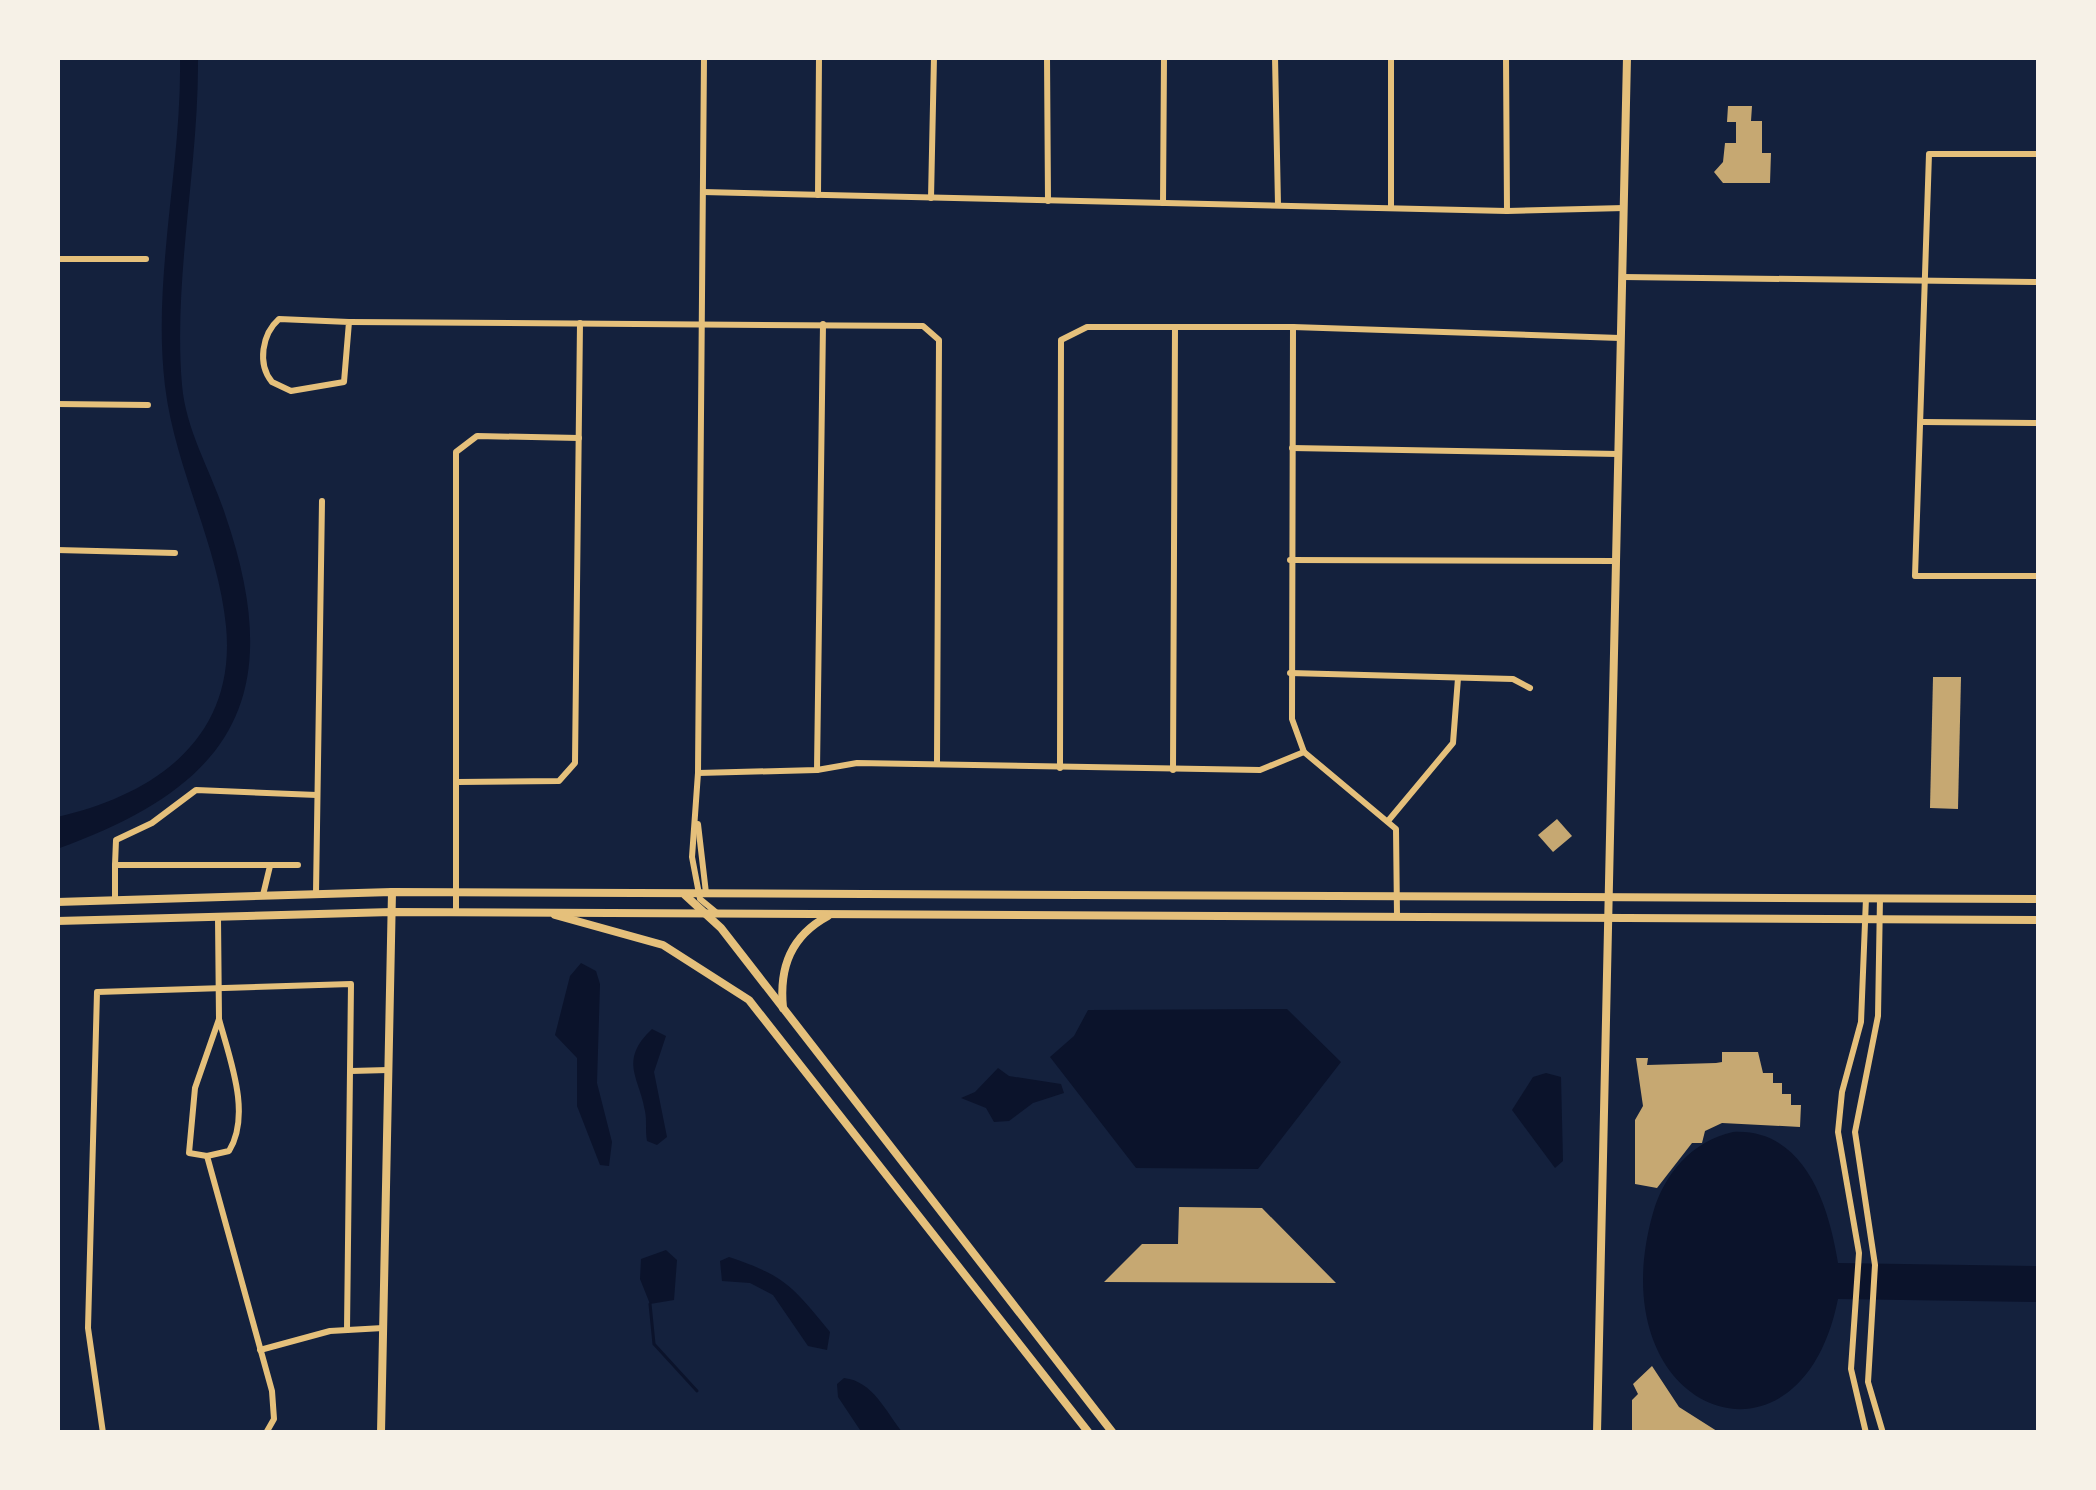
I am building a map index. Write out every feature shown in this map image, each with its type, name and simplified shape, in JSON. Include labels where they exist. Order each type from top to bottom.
[{"type":"main road","points":[[1597,1433],[1627,57]]},
{"type":"main road","points":[[381,1433],[392,892]]},
{"type":"main road","points":[[57,902],[392,892],[681,893],[700,897],[2039,899]]},
{"type":"main road","points":[[316,893],[316,913]]},
{"type":"main road","points":[[887,894],[887,914]]},
{"type":"main road","points":[[1033,894],[1033,914]]},
{"type":"main road","points":[[1194,895],[1194,914]]},
{"type":"main road","points":[[669,913],[700,897]]},
{"type":"main road","points":[[700,897],[1113,1433]]},
{"type":"main road","points":[[116,901],[116,921]]},
{"type":"main road","points":[[57,921],[392,911],[2039,920]]},
{"type":"main road","points":[[542,912],[663,946],[715,974],[757,1008],[1089,1433]]},
{"type":"main road","points":[[783,1009],[781,982],[787,956],[809,928],[833,914]]},
{"type":"street","points":[[700,897],[696,821],[704,57]]},
{"type":"street","points":[[818,195],[819,57]]},
{"type":"street","points":[[931,198],[934,57]]},
{"type":"street","points":[[1047,57],[1048,201]]},
{"type":"street","points":[[1163,203],[1164,57]]},
{"type":"street","points":[[1275,57],[1278,205]]},
{"type":"street","points":[[1390,57],[1391,208]]},
{"type":"street","points":[[1506,57],[1507,211]]},
{"type":"street","points":[[2039,154],[1929,154],[1915,576],[2039,576]]},
{"type":"street","points":[[703,192],[1507,211],[1624,208]]},
{"type":"street","points":[[57,259],[146,260]]},
{"type":"street","points":[[1623,277],[2039,282]]},
{"type":"street","points":[[349,322],[344,382],[291,391],[266,375],[262,351],[269,328],[279,319],[923,326],[939,340],[937,764]]},
{"type":"street","points":[[458,782],[559,782],[575,763],[580,322]]},
{"type":"street","points":[[817,770],[823,323]]},
{"type":"street","points":[[1060,768],[1060,340],[1087,327],[1293,327],[1620,338]]},
{"type":"street","points":[[1173,770],[1175,327]]},
{"type":"street","points":[[1293,327],[1292,719],[1304,752],[1388,820],[1398,838],[1397,915]]},
{"type":"street","points":[[57,404],[148,404]]},
{"type":"street","points":[[1921,422],[2039,423]]},
{"type":"street","points":[[456,912],[456,452],[477,436],[579,438]]},
{"type":"street","points":[[1292,448],[1618,454]]},
{"type":"street","points":[[316,893],[322,501]]},
{"type":"street","points":[[57,550],[176,553]]},
{"type":"street","points":[[1290,560],[1615,562]]},
{"type":"street","points":[[1289,673],[1513,679],[1530,688]]},
{"type":"street","points":[[1388,820],[1453,743],[1457,678]]},
{"type":"street","points":[[698,773],[817,770],[856,763],[1260,770],[1304,752]]},
{"type":"street","points":[[116,901],[116,840],[152,824],[196,790],[317,795]]},
{"type":"street","points":[[115,866],[298,866]]},
{"type":"street","points":[[262,881],[270,866]]},
{"type":"street","points":[[255,867],[263,896]]},
{"type":"street","points":[[1866,898],[1861,1022],[1838,1132],[1859,1253],[1851,1369],[1866,1433]]},
{"type":"street","points":[[1880,898],[1878,1016],[1855,1132],[1874,1251],[1868,1382],[1883,1433]]},
{"type":"street","points":[[218,917],[220,1019],[236,1090],[237,1134],[230,1150],[207,1156],[189,1153],[192,1103],[220,1019]]},
{"type":"street","points":[[103,1433],[88,1328],[97,992],[351,984],[347,1330]]},
{"type":"street","points":[[351,1072],[388,1070]]},
{"type":"street","points":[[207,1156],[275,1410],[266,1433]]},
{"type":"street","points":[[260,1350],[347,1330],[383,1328]]},
{"type":"water","points":[[180,57],[198,57],[183,262],[182,385],[188,419],[225,514],[243,578],[250,635],[246,684],[231,726],[204,764],[166,796],[117,824],[57,849],[57,817],[126,794],[182,756],[203,730],[218,700],[226,666],[221,596],[165,386],[162,304]]},
{"type":"water","points":[[581,963],[596,971],[600,984],[597,1083],[612,1142],[609,1166],[600,1165],[577,1106],[577,1058],[555,1035],[570,976]]},
{"type":"water","points":[[1287,1009],[1341,1062],[1258,1169],[1136,1168],[1050,1057],[1074,1036],[1088,1010]]},
{"type":"water","points":[[652,1029],[666,1036],[654,1072],[667,1137],[657,1145],[647,1141],[634,1070],[636,1051]]},
{"type":"water","points":[[998,1068],[1009,1076],[1061,1084],[1064,1093],[1033,1103],[1009,1121],[994,1122],[986,1108],[961,1098],[975,1092]]},
{"type":"water","points":[[1546,1073],[1561,1077],[1563,1161],[1555,1168],[1512,1110],[1533,1077]]},
{"type":"water","points":[[1733,1132],[1758,1134],[1795,1157],[1820,1195],[1838,1263],[2039,1266],[2039,1302],[1838,1299],[1817,1358],[1785,1394],[1748,1409],[1710,1403],[1676,1379],[1653,1338],[1643,1282],[1653,1213],[1664,1185],[1693,1151]]},
{"type":"water","points":[[666,1250],[677,1260],[674,1300],[650,1304],[640,1279],[641,1259]]},
{"type":"water","points":[[729,1257],[764,1270],[797,1294],[830,1332],[827,1350],[808,1346],[773,1295],[750,1283],[722,1281],[720,1261]]},
{"type":"water","points":[[844,1378],[871,1391],[903,1433],[862,1433],[838,1397],[837,1384]]},
{"type":"building","points":[[1728,106],[1752,106],[1751,121],[1762,121],[1762,153],[1771,153],[1770,183],[1723,183],[1714,172],[1723,162],[1725,143],[1736,143],[1736,122],[1727,122]]},
{"type":"building","points":[[1933,677],[1961,677],[1958,809],[1930,808]]},
{"type":"building","points":[[1557,819],[1572,836],[1553,852],[1538,835]]},
{"type":"building","points":[[1722,1052],[1758,1052],[1763,1073],[1773,1073],[1773,1083],[1782,1083],[1782,1094],[1791,1094],[1791,1105],[1801,1105],[1800,1127],[1722,1123],[1705,1131],[1702,1143],[1692,1143],[1657,1188],[1635,1184],[1635,1120],[1643,1106],[1636,1058],[1648,1058],[1647,1065],[1716,1063],[1722,1062]]},
{"type":"building","points":[[1179,1207],[1262,1208],[1336,1283],[1104,1282],[1142,1244],[1178,1244]]},
{"type":"building","points":[[1652,1366],[1679,1407],[1720,1433],[1632,1433],[1632,1400],[1638,1394],[1633,1384]]},
{"type":"waterway","points":[[650,1304],[654,1344],[697,1391]]}]
